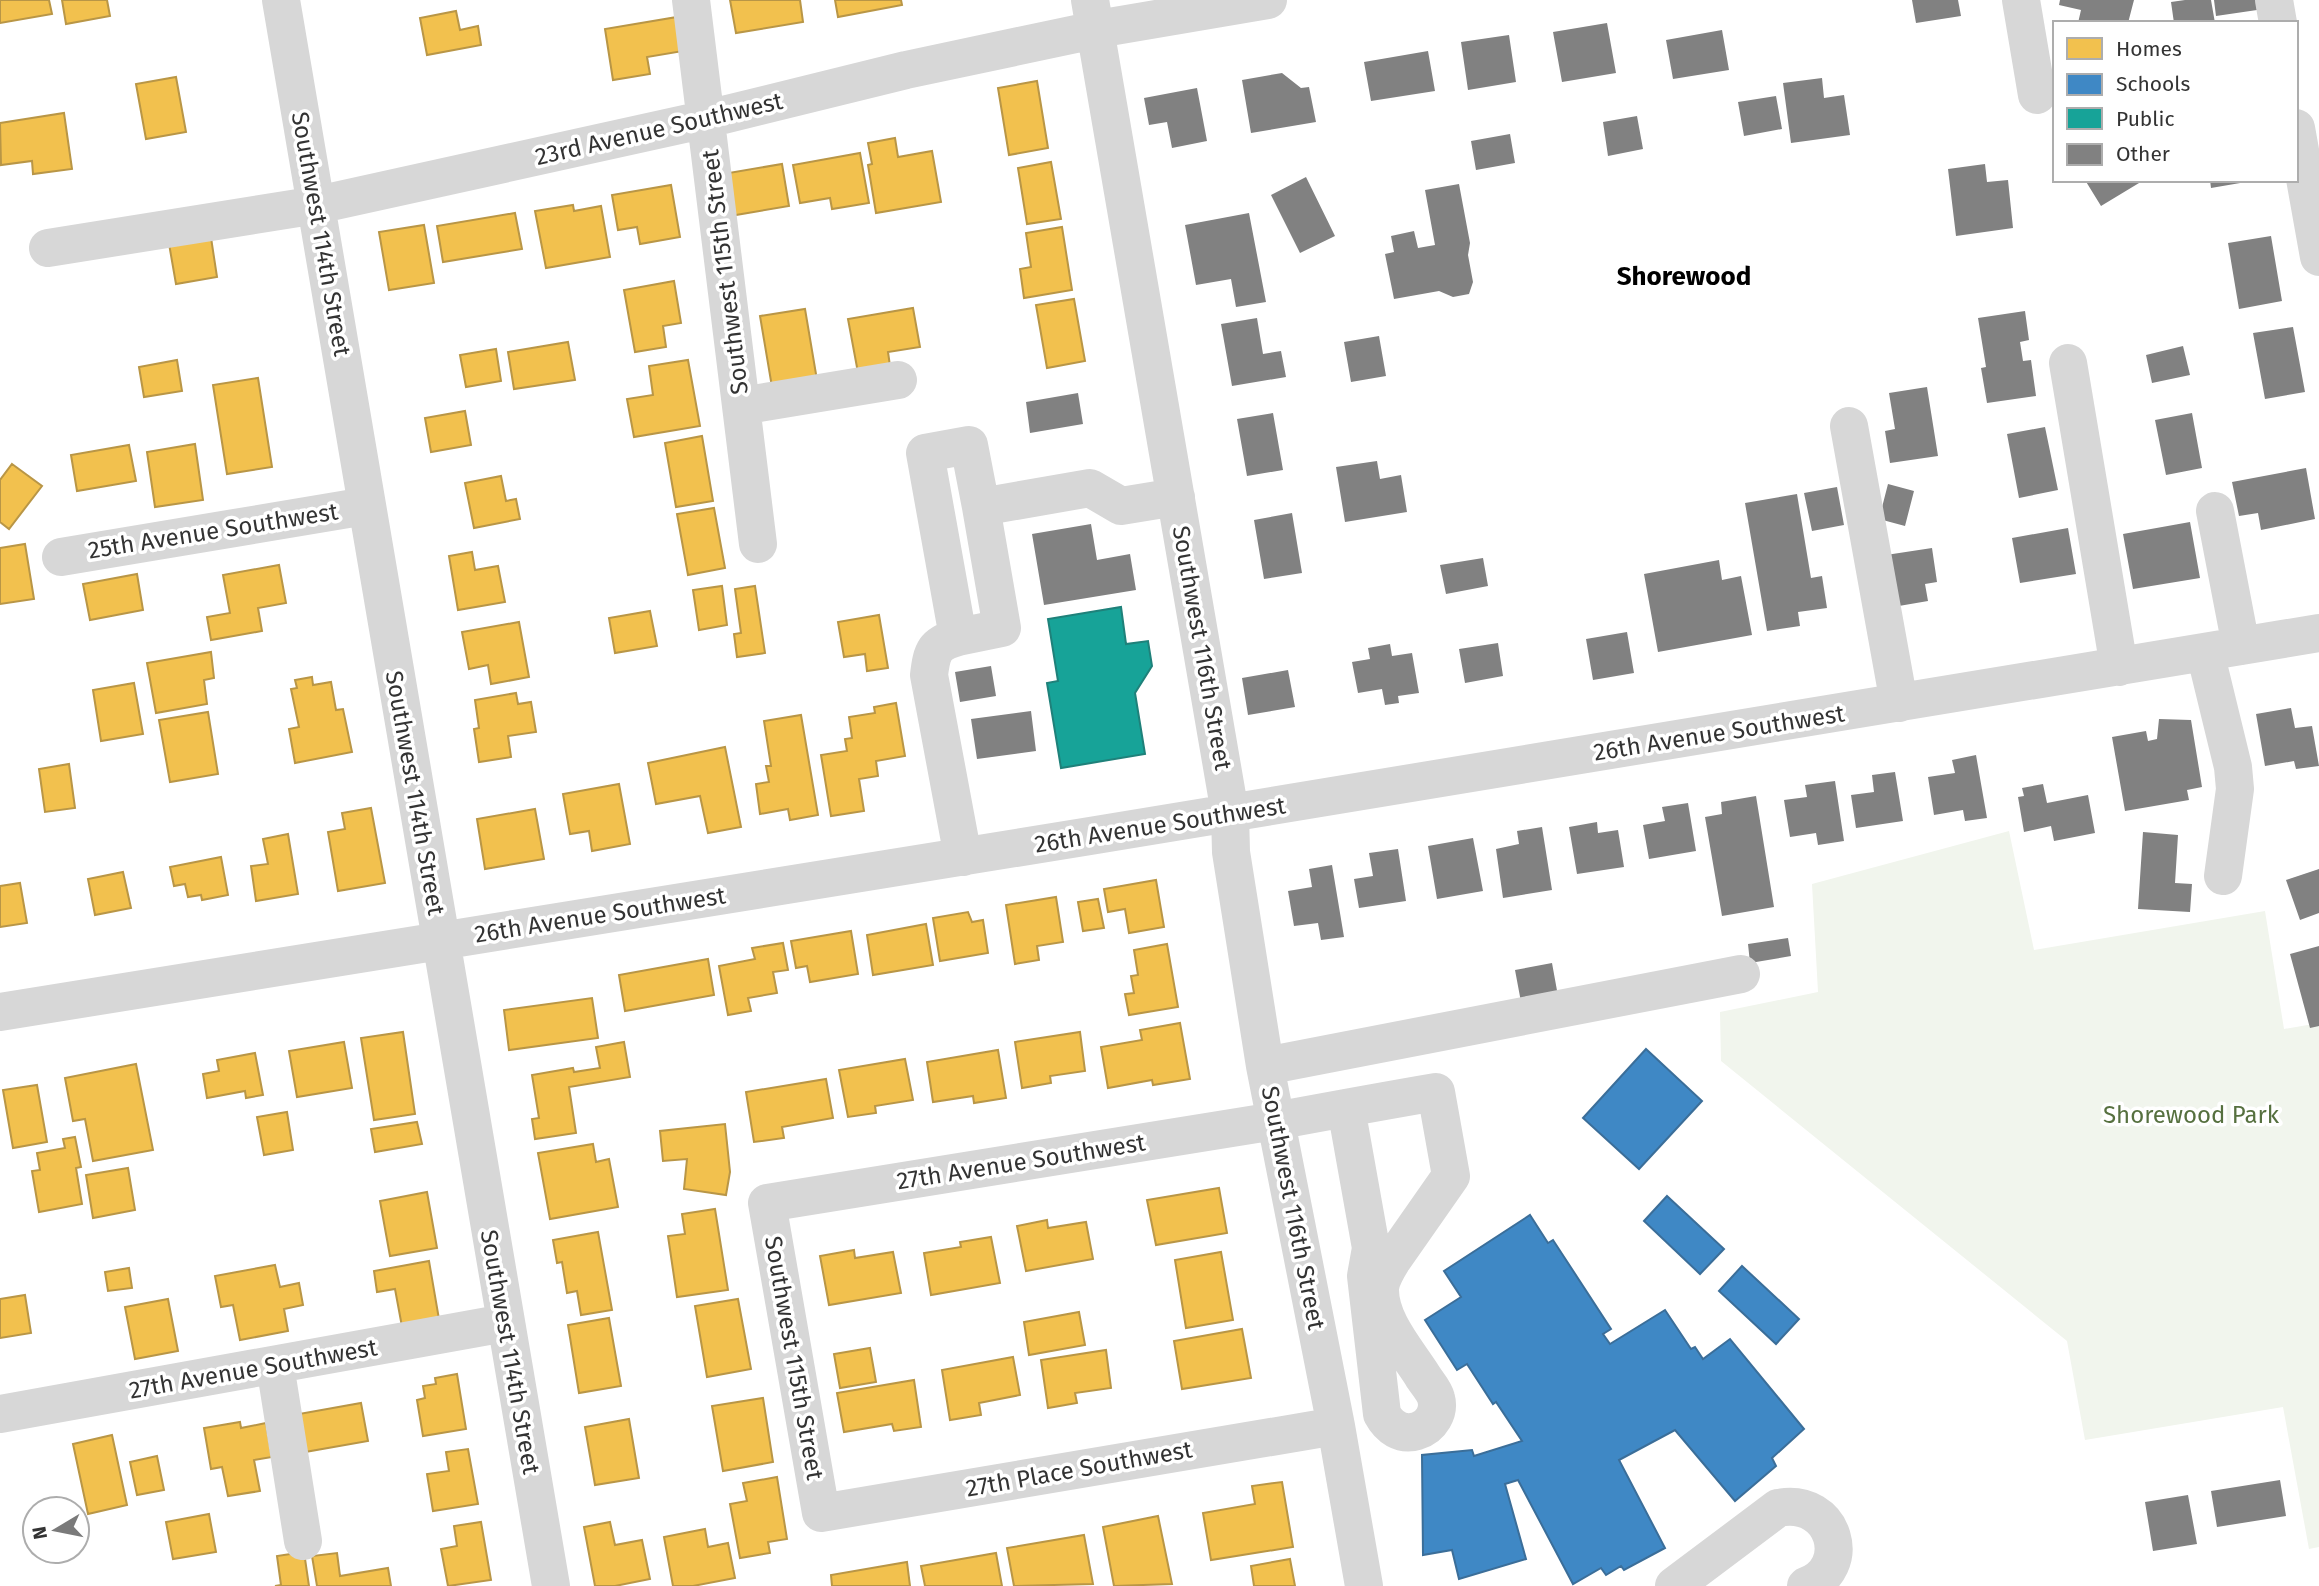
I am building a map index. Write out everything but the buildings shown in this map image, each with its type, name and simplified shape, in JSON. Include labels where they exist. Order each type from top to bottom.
[{"type":"street","name":"Southwest 114th Street","points":[[281,0],[551,1586]]},
{"type":"street","name":"Southwest 115th Street","points":[[691,0],[758,544]]},
{"type":"street","name":"23rd Avenue Southwest","points":[[48,248],[317,205],[707,120],[906,70],[1093,15],[1268,0]]},
{"type":"street","points":[[2021,0],[2037,95]]},
{"type":"street","points":[[2274,0],[2278,21]]},
{"type":"street","name":"Southwest 116th Street","points":[[1093,15],[1230,813],[1231,852],[1265,1066],[1336,1426],[1364,1586]]},
{"type":"street","points":[[2298,139],[2319,257]]},
{"type":"street","points":[[2068,362],[2119,667]]},
{"type":"street","points":[[741,406],[898,380]]},
{"type":"street","points":[[1849,426],[1899,703]]},
{"type":"street","points":[[958,637],[925,453],[969,445],[1002,628],[942,641],[932,654],[929,675],[964,857]]},
{"type":"street","points":[[981,507],[1090,488],[1121,506],[1176,498]]},
{"type":"street","name":"25th Avenue Southwest","points":[[61,556],[366,506]]},
{"type":"street","points":[[2216,511],[2223,649],[2235,789],[2223,876]]},
{"type":"street","name":"26th Avenue Southwest","points":[[0,1012],[964,857],[2319,633]]},
{"type":"street","points":[[1265,1066],[1741,974]]},
{"type":"street","name":"27th Avenue Southwest","points":[[767,1203],[1275,1121],[1346,1108],[1436,1092],[1451,1176],[1382,1253],[1346,1108]]},
{"type":"street","name":"Southwest 115th Street","points":[[767,1203],[821,1513]]},
{"type":"street","name":"27th Avenue Southwest","points":[[0,1414],[505,1323]]},
{"type":"street","points":[[275,1364],[303,1541]]},
{"type":"street","name":"27th Place Southwest","points":[[821,1513],[1336,1426]]},
{"type":"street","points":[[1674,1586],[1778,1508],[1791,1506],[1805,1508],[1817,1514],[1827,1524],[1833,1537],[1834,1551],[1830,1564],[1823,1576],[1807,1586]]},
{"type":"green space","name":"Shorewood Park","points":[[2009,831],[2034,950],[2265,911],[2284,1029],[2319,1023],[2319,1547],[2309,1549],[2283,1407],[2085,1440],[2067,1341],[1721,1061],[1720,1012],[1818,992],[1812,884]]},
{"type":"district","name":"Shorewood","points":[[1684,276]]}]
